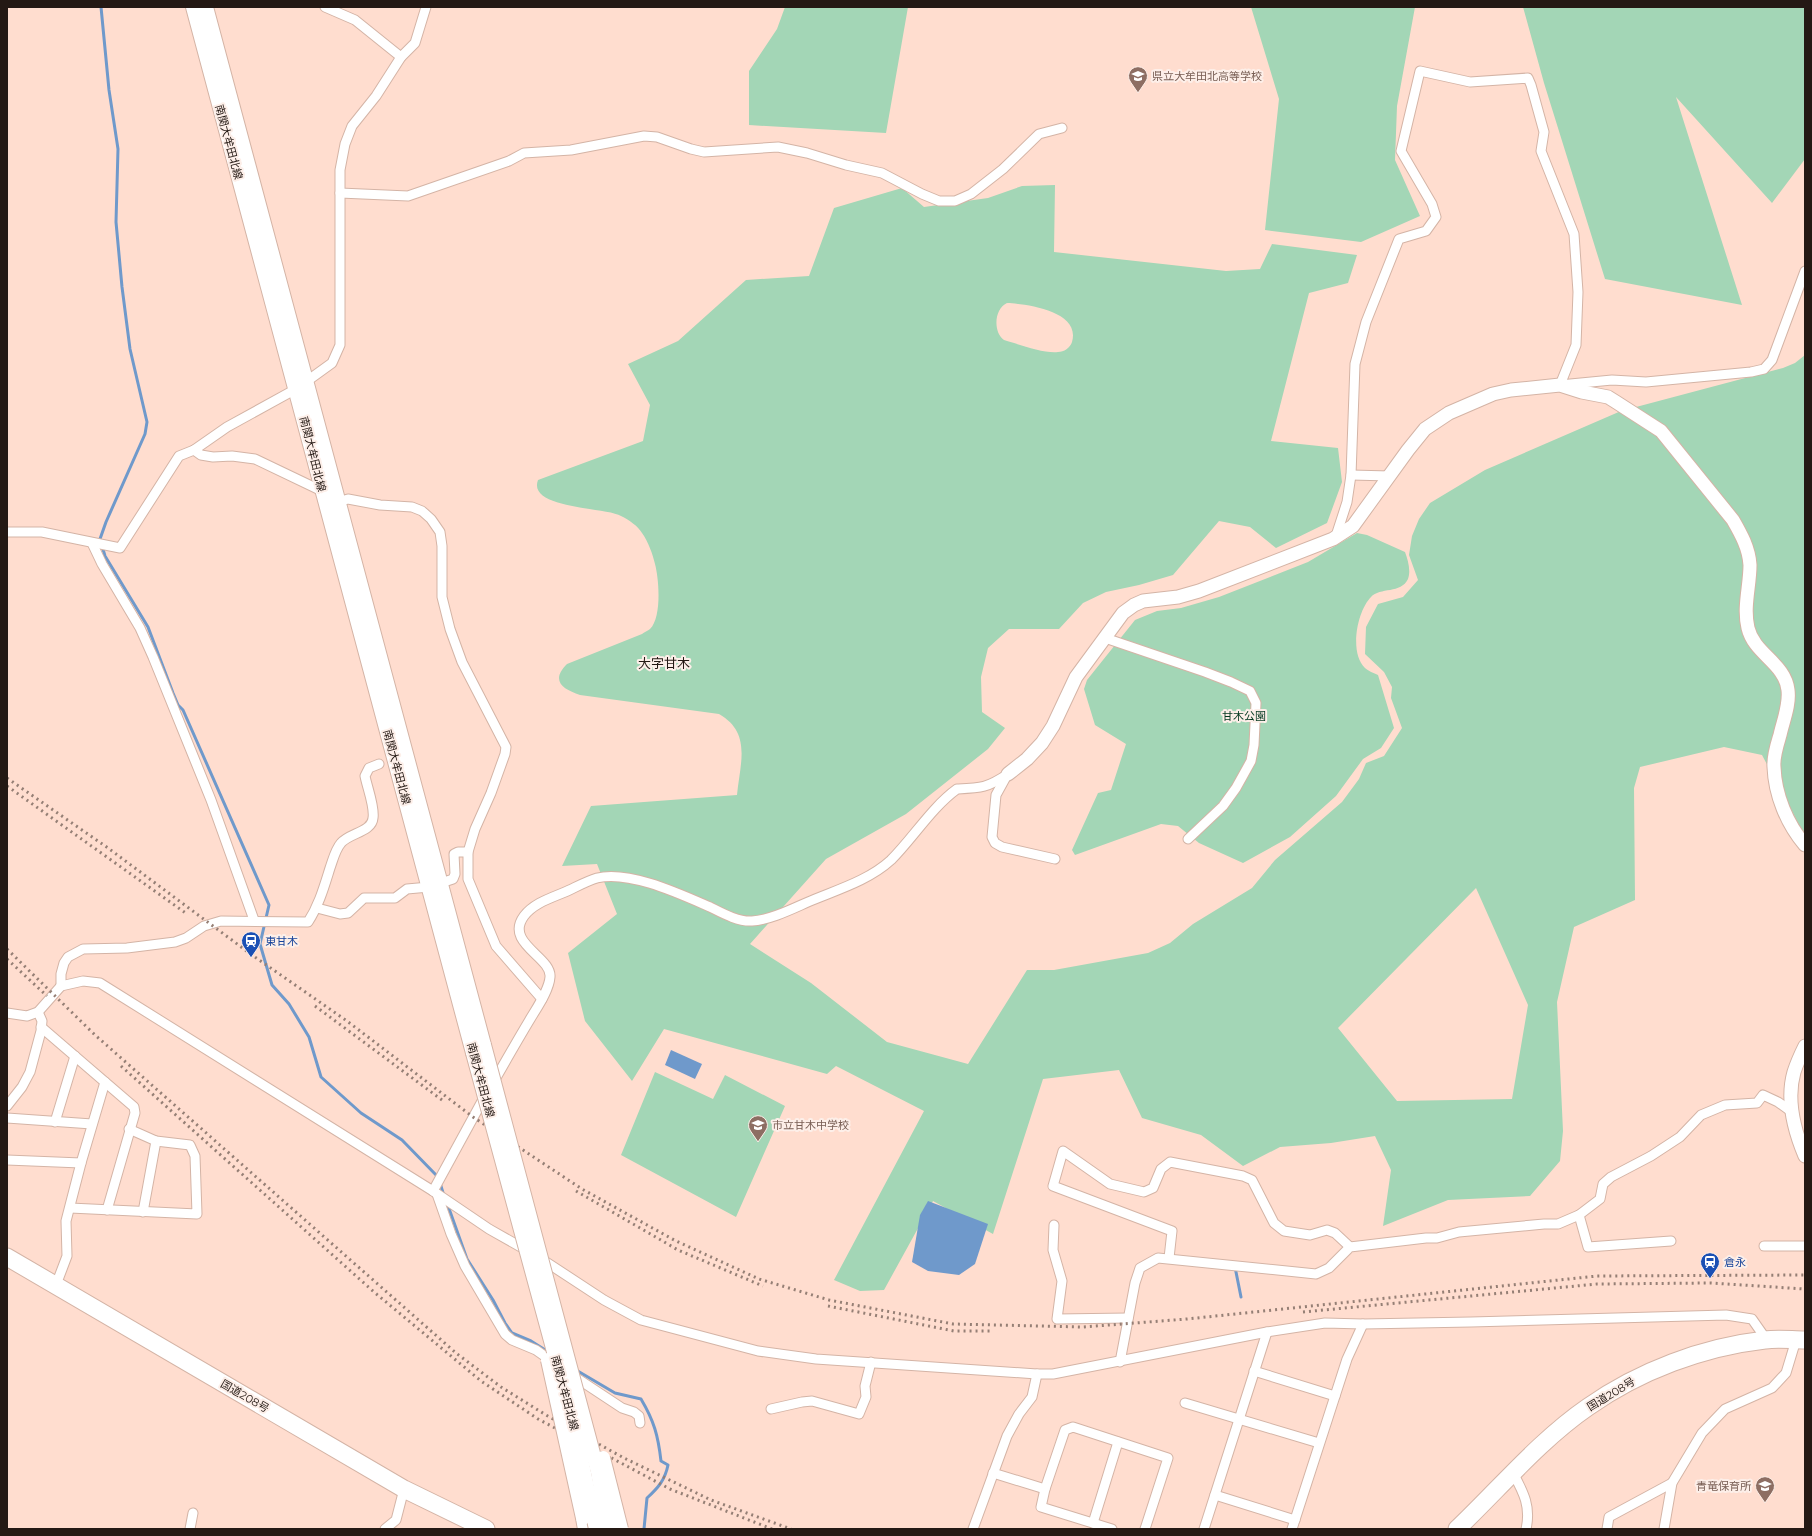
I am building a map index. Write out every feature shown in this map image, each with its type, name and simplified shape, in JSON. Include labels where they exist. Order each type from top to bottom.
[{"type":"highway","name":"国道208号","points":[[7,1257],[404,1489],[486,1529]]},
{"type":"highway","name":"国道208号","points":[[1457,1529],[1556,1432],[1588,1407],[1616,1390],[1669,1364],[1717,1349],[1766,1339],[1801,1340]]},
{"type":"main road","name":"南関大牟田北線","points":[[193,7],[301,385],[338,502],[435,885],[479,1049],[559,1325],[598,1472],[608,1529]]},
{"type":"main road","name":"南関大牟田北線","points":[[206,7],[301,385],[322,491],[435,885]]},
{"type":"main road","name":"南関大牟田北線","points":[[479,1049],[535,1280],[573,1422],[596,1529]]},
{"type":"main road","points":[[535,1280],[537,1311],[584,1524]]},
{"type":"main road","points":[[559,1325],[594,1427],[610,1480],[621,1529]]},
{"type":"street","points":[[325,7],[355,20],[401,57]]},
{"type":"street","points":[[7,532],[42,532],[120,548],[179,456],[194,450],[227,427],[301,385],[332,363],[340,344],[340,170],[344,150],[352,126],[376,96],[401,57],[415,42],[426,7]]},
{"type":"street","points":[[1336,536],[1347,502],[1350,475],[1355,364],[1366,322],[1399,239],[1426,231],[1436,217],[1432,204],[1402,151],[1420,71],[1470,82],[1528,78],[1544,132],[1541,151],[1574,234],[1578,292],[1576,345],[1560,385]]},
{"type":"street","points":[[340,193],[408,196],[509,161],[524,153],[572,150],[644,136],[657,137],[704,152],[778,147],[807,153],[846,165],[882,173],[939,202],[955,201],[971,194],[1003,169],[1039,134],[1062,128]]},
{"type":"street","points":[[640,1423],[639,1416],[634,1412],[622,1408],[536,1350],[512,1340],[505,1334],[465,1266],[435,1192],[470,1121],[542,999],[550,977],[548,968],[532,953],[524,942],[520,932],[520,924],[523,917],[530,910],[541,902],[597,878],[614,876],[632,878],[687,897],[730,916],[752,921],[782,913],[872,874],[890,860],[957,789],[981,788],[992,784],[1027,759],[1042,743],[1053,726],[1076,677],[1123,613],[1134,605],[1143,601],[1178,596],[1199,591],[1332,540],[1353,526],[1425,429],[1449,413],[1493,394],[1511,390],[1612,380],[1646,382],[1751,372],[1764,369],[1772,360],[1805,271]]},
{"type":"street","points":[[1560,385],[1582,392],[1608,397],[1661,431],[1733,520],[1740,532],[1748,553],[1750,565],[1746,613],[1751,638],[1756,646],[1779,669],[1786,680],[1789,691],[1788,703],[1773,766],[1777,792],[1793,830],[1805,845]]},
{"type":"street","points":[[194,450],[201,455],[212,457],[232,456],[255,459],[322,491],[338,502],[348,499],[380,505],[412,507],[422,511],[431,519],[440,532],[442,546],[442,597],[450,628],[462,662],[506,747],[492,793],[475,829],[468,852],[468,879],[496,946],[542,999]]},
{"type":"street","points":[[1350,475],[1390,476]]},
{"type":"street","points":[[92,542],[102,564],[140,628],[153,658],[211,800],[254,920]]},
{"type":"street","points":[[1104,638],[1231,682],[1250,691],[1256,703],[1254,745],[1251,761],[1236,788],[1223,806],[1188,839]]},
{"type":"street","points":[[61,986],[61,974],[64,963],[68,957],[83,949],[127,948],[175,942],[186,938],[204,926],[215,922],[254,920],[308,922],[317,908],[335,853],[341,843],[350,836],[372,824],[372,810],[365,776],[369,768],[379,764]]},
{"type":"street","points":[[1008,774],[996,795],[992,837],[995,843],[1055,859]]},
{"type":"street","points":[[317,908],[340,914],[348,913],[364,898],[395,898],[407,889],[435,885],[453,879],[455,874],[454,854],[458,852],[468,852]]},
{"type":"street","points":[[7,1013],[27,1016],[38,1012],[61,986],[83,981],[100,983],[435,1192],[489,1229],[512,1241],[566,1274],[604,1300],[641,1320],[758,1351],[808,1358],[1053,1374],[1267,1332],[1325,1323],[1363,1324],[1572,1318],[1676,1318],[1726,1315],[1752,1319],[1766,1339]]},
{"type":"street","points":[[7,1106],[14,1100],[30,1072],[42,1021],[38,1012]]},
{"type":"street","points":[[41,1027],[134,1107],[135,1113],[129,1129],[107,1210]]},
{"type":"street","points":[[1805,1046],[1794,1072],[1791,1097],[1794,1130],[1805,1156]]},
{"type":"street","points":[[55,1122],[75,1056]]},
{"type":"street","points":[[56,1285],[67,1256],[66,1221],[81,1163],[105,1082]]},
{"type":"street","points":[[1120,1362],[1135,1283],[1140,1268],[1158,1258],[1304,1274],[1316,1274],[1330,1268],[1350,1248],[1426,1238],[1437,1238],[1459,1232],[1558,1224],[1579,1215],[1600,1199],[1603,1184],[1651,1156],[1680,1136],[1701,1115],[1725,1105],[1757,1103],[1764,1095],[1778,1102],[1792,1112]]},
{"type":"street","points":[[7,1118],[92,1124]]},
{"type":"street","points":[[70,1208],[197,1214],[195,1156],[190,1145],[156,1141],[129,1129]]},
{"type":"street","points":[[143,1212],[156,1141]]},
{"type":"street","points":[[1169,1258],[1172,1232],[1053,1186],[1063,1151],[1110,1184],[1144,1192],[1153,1188],[1161,1169],[1170,1162],[1243,1176],[1252,1180],[1274,1223],[1284,1231],[1310,1235],[1326,1230],[1335,1233],[1350,1248]]},
{"type":"street","points":[[7,1160],[81,1163]]},
{"type":"street","points":[[1579,1215],[1588,1247],[1670,1241]]},
{"type":"street","points":[[1054,1225],[1053,1250],[1062,1281],[1057,1319],[1128,1318]]},
{"type":"street","points":[[1764,1246],[1805,1246]]},
{"type":"street","points":[[1215,1495],[1294,1524],[1347,1359],[1363,1324]]},
{"type":"street","points":[[1204,1529],[1267,1332]]},
{"type":"street","points":[[1664,1529],[1672,1483],[1702,1433],[1725,1409],[1772,1388],[1786,1373],[1801,1340]]},
{"type":"street","points":[[771,1409],[812,1401],[859,1414],[866,1397],[865,1386],[871,1362]]},
{"type":"street","points":[[1254,1371],[1335,1396]]},
{"type":"street","points":[[973,1529],[1007,1436],[1019,1414],[1032,1398],[1037,1374]]},
{"type":"street","points":[[1184,1403],[1320,1443]]},
{"type":"street","points":[[1112,1529],[1041,1506],[1045,1489],[1065,1430],[1073,1427],[1168,1458],[1147,1529]]},
{"type":"street","points":[[1092,1523],[1118,1442]]},
{"type":"street","points":[[993,1473],[1045,1489]]},
{"type":"street","points":[[1513,1474],[1525,1496],[1528,1517],[1526,1529]]},
{"type":"street","points":[[1607,1529],[1609,1517],[1672,1483]]},
{"type":"street","points":[[385,1529],[396,1520],[404,1489]]},
{"type":"street","points":[[190,1529],[193,1513]]},
{"type":"green space","points":[[785,7],[908,7],[886,133],[749,125],[749,71],[777,29]]},
{"type":"green space","points":[[1251,7],[1415,7],[1397,106],[1395,160],[1420,216],[1361,242],[1265,230],[1279,99]]},
{"type":"green space","points":[[1523,7],[1805,7],[1805,159],[1772,203],[1676,97],[1742,305],[1605,279],[1544,83]]},
{"type":"green space","points":[[1055,185],[1054,252],[1226,271],[1260,269],[1272,244],[1357,255],[1348,283],[1309,293],[1271,441],[1338,448],[1342,482],[1327,523],[1276,548],[1250,527],[1219,521],[1173,575],[1139,585],[1106,592],[1083,603],[1059,629],[1009,629],[988,648],[981,677],[982,712],[1005,728],[988,749],[906,814],[826,859],[750,944],[811,983],[887,1042],[968,1064],[1027,970],[1054,970],[1148,953],[1170,943],[1193,924],[1252,888],[1275,860],[1342,802],[1359,779],[1366,763],[1384,756],[1402,728],[1391,698],[1392,687],[1384,672],[1365,654],[1366,627],[1378,604],[1403,597],[1418,580],[1409,555],[1412,536],[1419,519],[1430,503],[1485,470],[1621,411],[1783,368],[1795,363],[1805,355],[1805,847],[1795,817],[1762,755],[1724,747],[1640,767],[1634,788],[1635,900],[1574,927],[1557,1002],[1563,1131],[1560,1161],[1530,1196],[1448,1200],[1383,1226],[1391,1170],[1375,1136],[1331,1143],[1280,1147],[1243,1166],[1201,1135],[1142,1118],[1119,1070],[1043,1079],[993,1234],[933,1201],[884,1290],[860,1291],[834,1280],[924,1111],[836,1066],[827,1074],[664,1029],[632,1081],[585,1021],[568,953],[617,914],[597,864],[562,866],[591,806],[737,795],[742,750],[736,730],[719,714],[580,695],[568,690],[561,684],[559,675],[567,664],[642,634],[650,629],[654,623],[658,607],[658,579],[650,548],[640,530],[630,521],[613,513],[555,502],[544,497],[538,490],[538,480],[643,441],[650,405],[628,364],[678,341],[746,280],[809,276],[834,208],[902,188],[924,207],[988,198],[1022,186]],"holes":[[[1007,303],[1027,305],[1050,311],[1061,316],[1073,331],[1070,346],[1060,352],[1046,352],[1004,340],[998,332],[996,321],[1000,310]],[[1476,888],[1528,1005],[1512,1099],[1397,1101],[1338,1028]]]},
{"type":"green space","name":"甘木公園","points":[[1357,533],[1367,535],[1405,552],[1409,569],[1409,576],[1405,584],[1396,589],[1375,594],[1366,603],[1357,632],[1357,653],[1360,661],[1366,669],[1378,675],[1394,728],[1381,748],[1363,759],[1336,796],[1290,837],[1243,863],[1199,843],[1178,826],[1161,824],[1075,855],[1072,850],[1098,793],[1111,790],[1126,744],[1095,725],[1084,689],[1087,680],[1135,620],[1157,611],[1181,608],[1219,597],[1265,579],[1308,562]]},
{"type":"green space","points":[[655,1072],[713,1099],[725,1075],[785,1106],[736,1217],[621,1155]]},
{"type":"water","points":[[671,1050],[702,1064],[695,1079],[665,1065]]},
{"type":"water","points":[[928,1201],[988,1224],[975,1264],[959,1275],[928,1271],[912,1262],[920,1215]]},
{"type":"waterway","points":[[101,7],[109,90],[118,149],[116,222],[122,287],[130,349],[147,422],[145,434],[100,539],[105,556],[148,627],[178,705],[183,710],[269,905],[260,944],[272,985],[289,1004],[309,1037],[321,1077],[361,1113],[402,1140],[438,1177]]},
{"type":"waterway","points":[[440,1183],[444,1196]]},
{"type":"waterway","points":[[447,1203],[467,1259],[493,1300],[505,1323],[512,1333],[531,1341],[550,1353]]},
{"type":"waterway","points":[[1235,1267],[1241,1297]]},
{"type":"waterway","points":[[576,1370],[615,1393],[641,1399],[652,1421],[657,1436],[661,1461],[668,1465],[665,1475],[660,1483],[647,1498],[644,1529]]},
{"type":"railway","points":[[7,778],[108,848],[252,955],[347,1021],[473,1117],[582,1189],[676,1241],[759,1279],[829,1300],[953,1324],[1083,1327],[1187,1319],[1597,1276],[1805,1275]]},
{"type":"railway","points":[[7,786],[187,914]]},
{"type":"railway","points":[[7,949],[95,1035],[456,1353],[501,1387],[546,1415],[624,1458],[711,1500],[791,1529]]},
{"type":"railway","points":[[7,959],[47,996]]},
{"type":"railway","points":[[315,1006],[442,1100]]},
{"type":"railway","points":[[121,1066],[374,1292],[481,1381],[538,1419],[670,1489],[772,1529]]},
{"type":"railway","points":[[576,1191],[678,1250],[763,1286]]},
{"type":"railway","points":[[1303,1312],[1597,1284],[1711,1283],[1805,1289]]},
{"type":"railway","points":[[828,1306],[954,1331],[993,1331]]},
{"type":"place","name":"県立大牟田北高等学校","points":[[1138,93]]},
{"type":"place","name":"東甘木","points":[[251,958]]},
{"type":"place","name":"市立甘木中学校","points":[[758,1142]]},
{"type":"place","name":"倉永","points":[[1710,1279]]},
{"type":"place","name":"青竜保育所","points":[[1765,1503]]},
{"type":"district","name":"大字甘木","points":[[664,663]]}]
